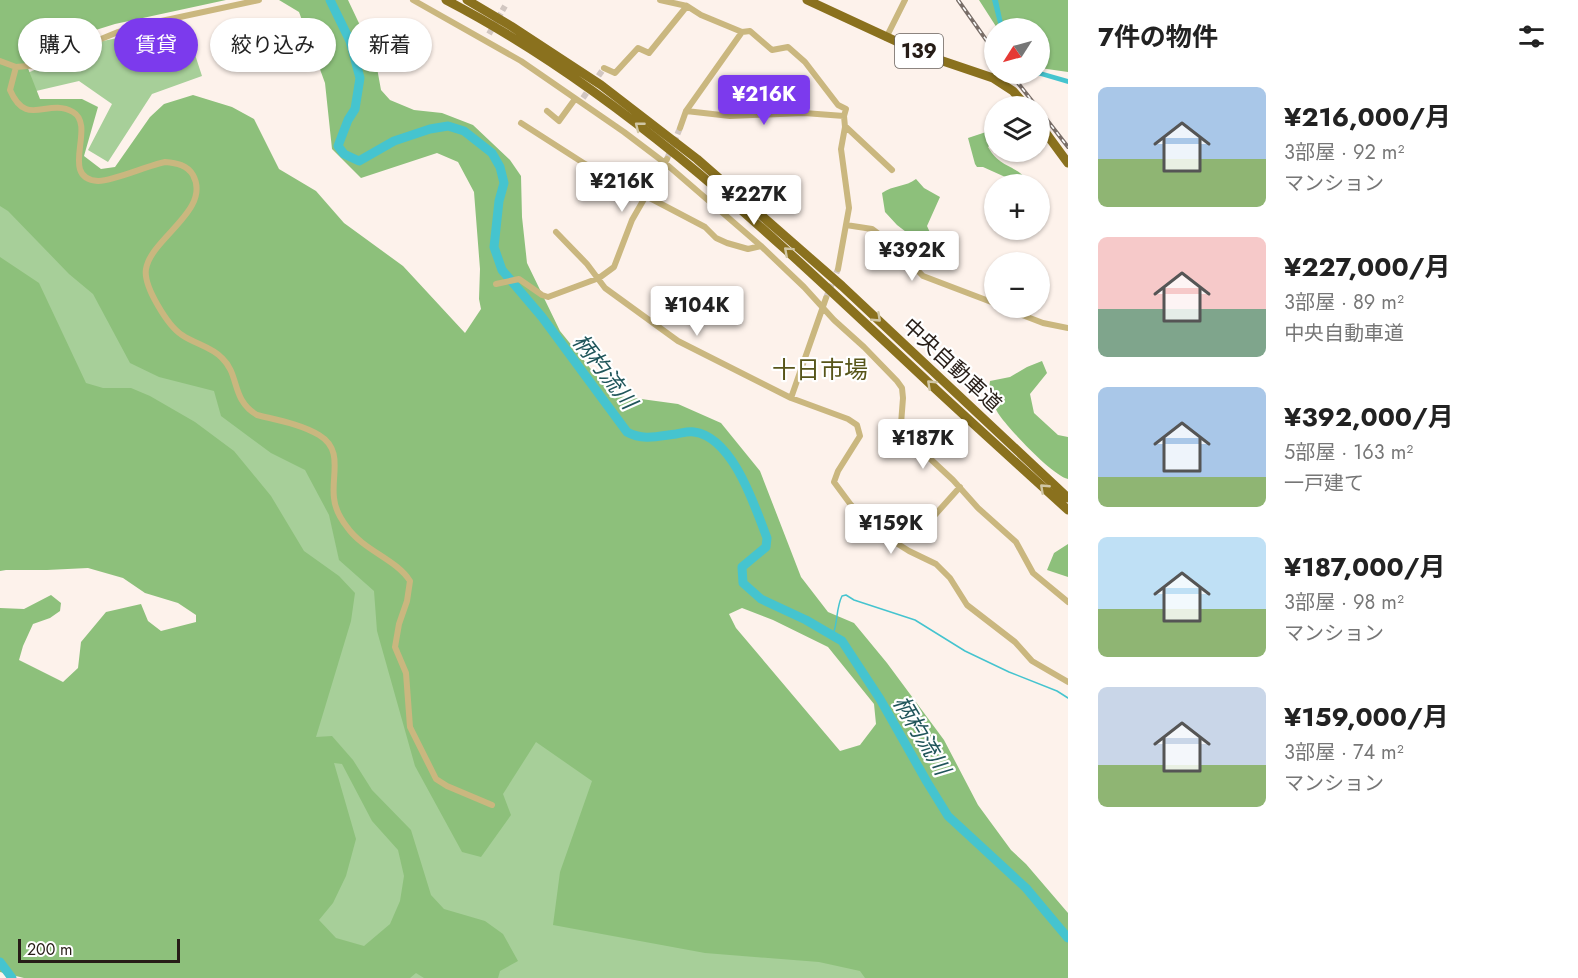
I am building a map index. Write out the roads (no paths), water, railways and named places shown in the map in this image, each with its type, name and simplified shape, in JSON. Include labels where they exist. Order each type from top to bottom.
[{"type":"highway","name":"中央自動車道","points":[[446,0],[522,45],[595,93],[687,164],[1024,463],[1068,498]]},
{"type":"highway","name":"中央自動車道","points":[[467,0],[601,85],[697,159],[842,286],[1024,463],[1068,510]]},
{"type":"highway","name":"139","points":[[807,0],[928,56],[993,78],[1017,96]]},
{"type":"highway","points":[[1050,138],[1068,163]]},
{"type":"street","points":[[0,61],[16,67],[38,65],[138,26],[259,0]]},
{"type":"street","points":[[413,0],[487,36],[666,161],[761,246],[864,347],[902,388],[900,417],[904,433],[978,508],[1016,542],[1033,573],[1068,602]]},
{"type":"street","points":[[660,0],[687,6],[701,15],[742,32],[750,31],[772,50],[788,47],[805,62],[838,105],[846,109],[841,149],[842,172],[849,208],[838,269]]},
{"type":"street","points":[[886,38],[905,0]]},
{"type":"street","points":[[604,68],[615,73],[638,48],[649,52],[687,6]]},
{"type":"street","points":[[680,128],[686,111],[742,32]]},
{"type":"street","points":[[16,67],[10,90],[24,110],[62,108],[76,114],[81,121],[82,132],[78,158],[82,173],[88,178],[103,181],[165,162],[184,166],[194,176],[197,190],[193,201],[148,263],[146,271],[150,289],[157,303],[181,334],[223,358],[229,366],[239,397],[249,410],[257,415],[313,432],[327,441],[335,457],[334,500],[339,516],[364,546],[402,571],[410,581],[395,647],[406,674],[408,721],[413,734],[436,779],[492,805]]},
{"type":"street","points":[[547,111],[559,121],[579,100]]},
{"type":"street","points":[[686,111],[730,116],[804,113],[844,116]]},
{"type":"street","points":[[521,123],[585,164],[705,227],[716,238],[748,249],[761,246]]},
{"type":"street","points":[[845,126],[892,170]]},
{"type":"street","points":[[496,284],[519,279],[548,297],[599,278],[614,267],[622,241],[644,196],[666,161]]},
{"type":"street","points":[[846,225],[872,229],[892,244],[923,276],[984,299]]},
{"type":"street","points":[[556,232],[599,278],[605,288],[678,341],[791,398],[848,419],[856,425],[860,436],[838,471],[834,482],[851,505],[882,534],[936,564],[950,578],[967,605],[1016,642],[1032,661],[1068,682]]},
{"type":"street","points":[[791,398],[826,298]]},
{"type":"street","points":[[1030,318],[1068,328]]},
{"type":"street","points":[[934,516],[960,488]]},
{"type":"water","points":[[992,0],[998,0],[1002,18],[997,18]]},
{"type":"water","points":[[1050,74],[1068,79],[1068,84],[1050,79]]},
{"type":"waterway","name":"柄杓流川","points":[[330,0],[350,41],[360,78],[355,109],[338,146],[344,154],[359,161],[394,141],[430,129],[448,126],[464,131],[492,153],[500,167],[504,183],[499,201],[494,247],[502,270],[542,317],[627,432],[651,437],[694,432],[708,437],[720,446],[741,475],[767,538],[766,547],[742,567],[743,583],[761,599],[806,620],[842,641],[880,699],[948,816],[1026,888],[1068,938]]},
{"type":"waterway","points":[[833,635],[840,601],[842,596],[846,595],[854,600],[915,620],[965,651],[1057,691],[1068,698]]},
{"type":"waterway","points":[[0,962],[12,978]]},
{"type":"tunnel","points":[[489,34],[505,6]]},
{"type":"tunnel","points":[[583,98],[604,68]]},
{"type":"tunnel","points":[[667,159],[680,128]]},
{"type":"tunnel","points":[[826,298],[838,269]]},
{"type":"railway","points":[[958,0],[984,37]]},
{"type":"railway","points":[[1019,84],[1028,96]]},
{"type":"railway","points":[[1050,124],[1068,147]]},
{"type":"district","name":"十日市場","points":[[820,370]]}]
